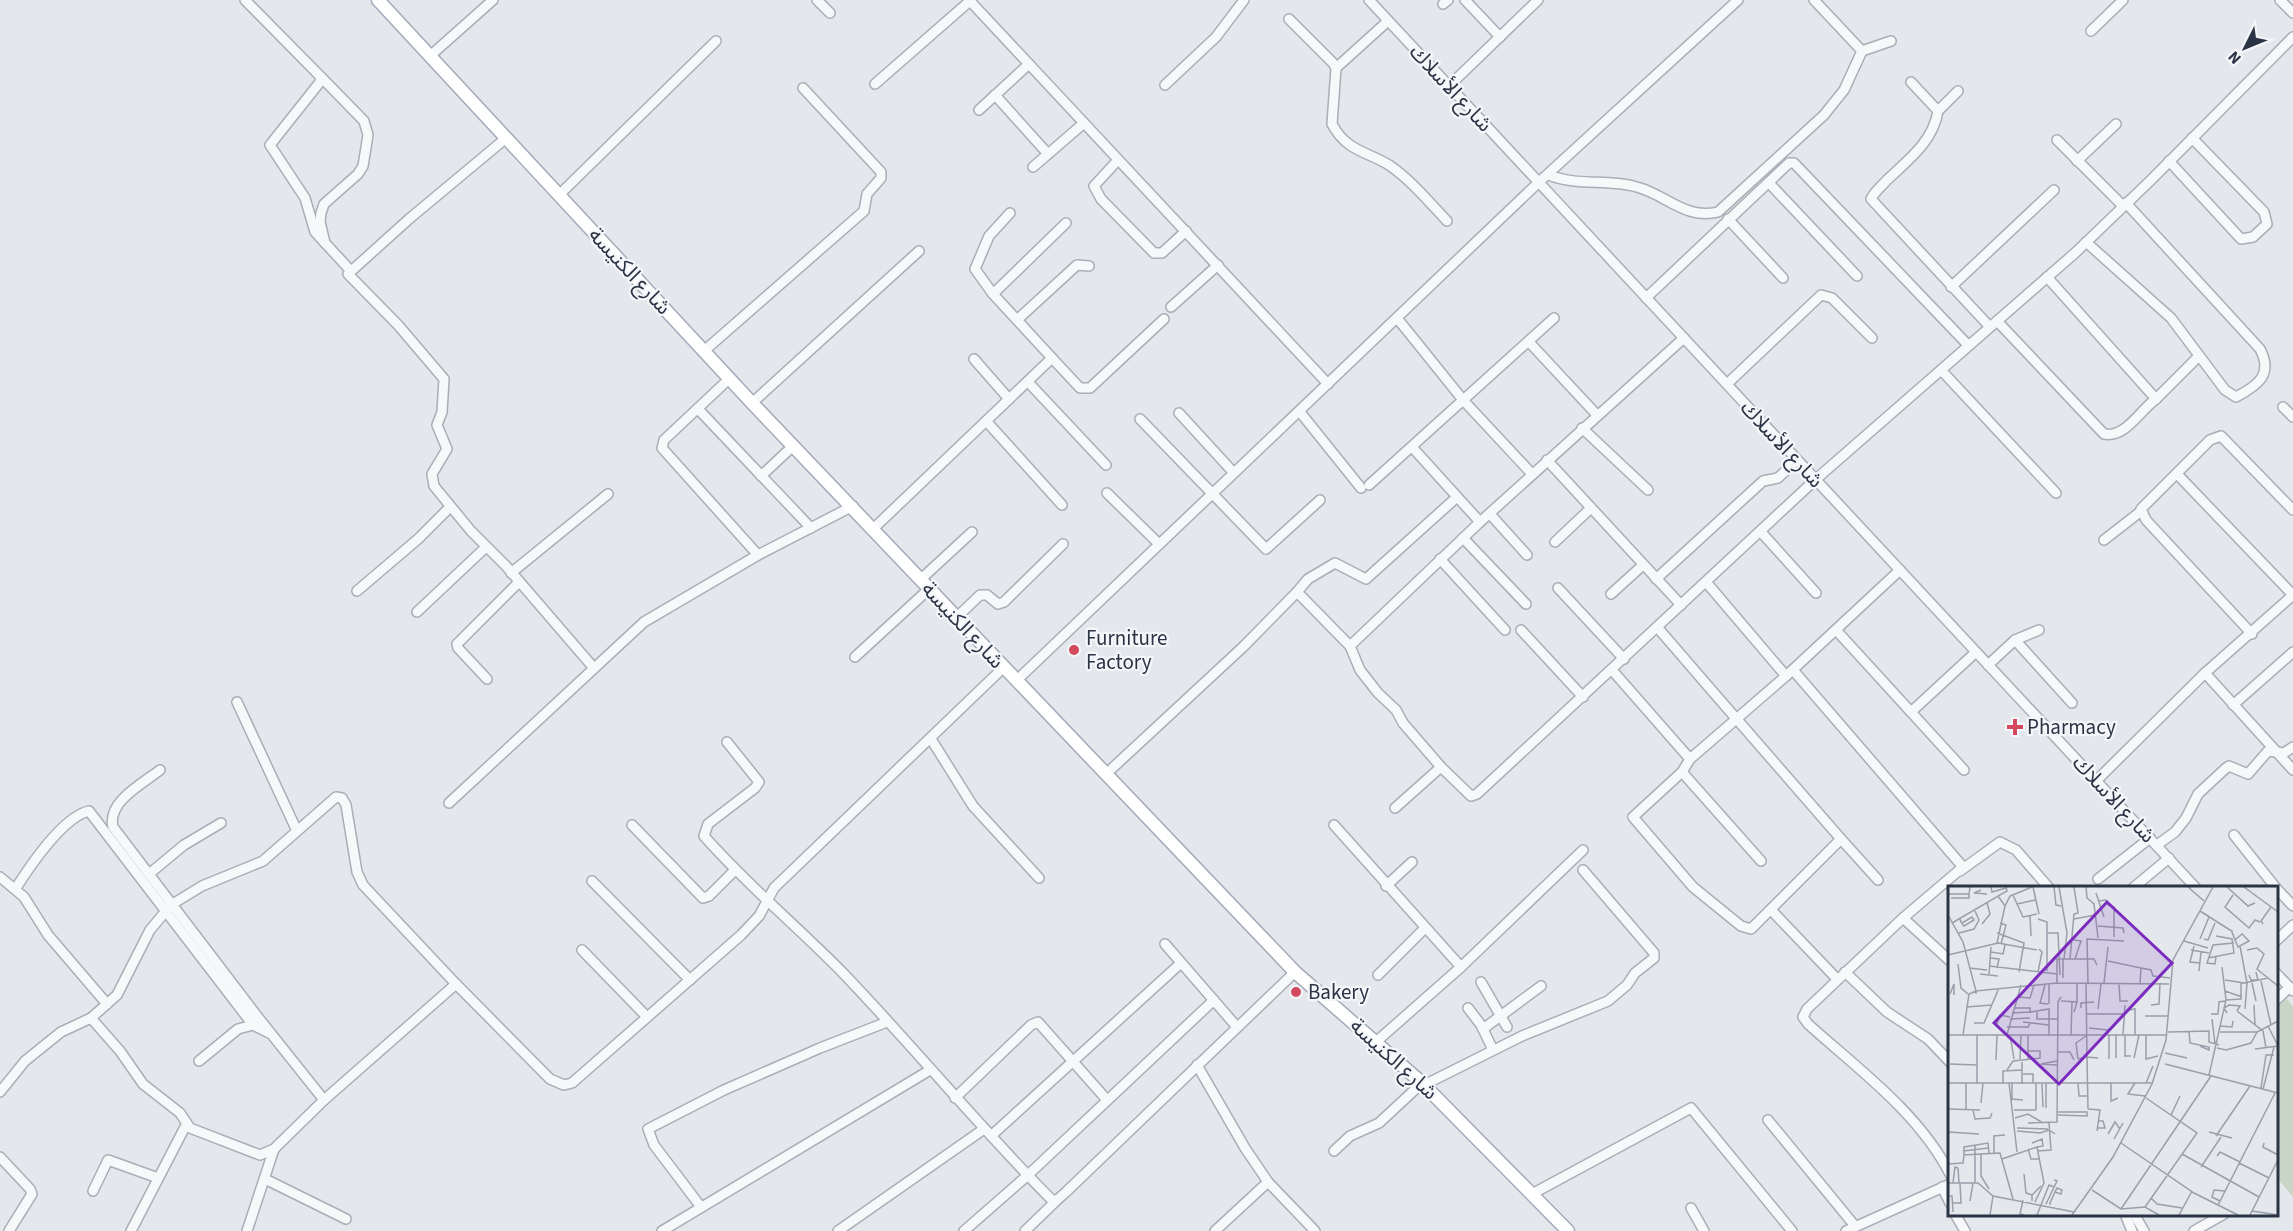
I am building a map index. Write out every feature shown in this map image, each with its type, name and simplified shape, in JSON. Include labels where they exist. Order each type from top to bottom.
[{"type":"main road","name":"شارع الكنيسة","points":[[378,0],[752,403],[853,506],[1003,668],[1295,972],[1377,1041],[1423,1084],[1568,1231]]},
{"type":"street","points":[[246,0],[364,121],[368,135],[363,166],[358,174],[324,204],[321,213],[320,222],[325,244]]},
{"type":"street","points":[[430,56],[494,0]]},
{"type":"street","points":[[817,0],[830,13]]},
{"type":"street","points":[[875,84],[970,0],[1328,384]]},
{"type":"street","points":[[1165,85],[1216,37],[1244,0]]},
{"type":"street","name":"شارع الأسلاك","points":[[1369,0],[2194,886]]},
{"type":"street","points":[[1465,0],[1500,37]]},
{"type":"street","points":[[1449,86],[1538,0]]},
{"type":"street","points":[[1016,681],[1539,182],[1738,0]]},
{"type":"street","points":[[1814,0],[1862,51]]},
{"type":"street","points":[[2091,31],[2123,0]]},
{"type":"street","points":[[2280,0],[2293,14]]},
{"type":"street","points":[[1289,19],[1336,68],[1332,124],[1335,130],[1359,151],[1387,164],[1406,179],[1447,222]]},
{"type":"street","points":[[1336,68],[1388,21]]},
{"type":"street","points":[[1297,592],[1350,646],[1360,670],[1441,767],[1471,796],[1477,794],[1815,480],[2086,242],[2293,37]]},
{"type":"street","points":[[1548,175],[1573,182],[1614,183],[1641,188],[1699,214],[1718,212],[1824,115],[1844,90],[1862,51],[1891,40]]},
{"type":"street","points":[[559,195],[716,41]]},
{"type":"street","points":[[979,110],[1029,64]]},
{"type":"street","points":[[321,77],[321,82],[270,145],[305,198],[315,232],[350,270]]},
{"type":"street","points":[[1911,82],[1938,111]]},
{"type":"street","points":[[704,351],[864,211],[867,194],[881,178],[881,172],[803,88]]},
{"type":"street","points":[[1958,91],[1938,111],[1932,133],[1871,199],[1951,286],[1994,324],[2103,434],[2111,435],[2125,428],[2198,357]]},
{"type":"street","points":[[995,95],[1048,154]]},
{"type":"street","points":[[1033,167],[1084,123]]},
{"type":"street","points":[[2077,160],[2116,124]]},
{"type":"street","points":[[2169,161],[2241,239],[2253,237],[2267,224],[2264,212],[2192,138]]},
{"type":"street","points":[[506,139],[350,270],[349,277],[398,325],[444,379],[442,411],[437,425],[447,449],[432,477],[434,486],[450,507],[593,667]]},
{"type":"street","points":[[2057,140],[2124,205],[2260,349],[2267,363],[2265,375],[2236,397],[2225,390],[2198,357],[2188,338],[2171,318],[2086,242]]},
{"type":"street","points":[[1118,160],[1094,186],[1101,199],[1159,255],[1186,231]]},
{"type":"street","points":[[1646,298],[1789,163],[1794,163],[1968,345]]},
{"type":"street","points":[[1769,183],[1857,276]]},
{"type":"street","points":[[1951,286],[2054,190]]},
{"type":"street","points":[[1010,213],[989,236],[977,260],[975,270],[993,294],[1080,388],[1090,388],[1164,319]]},
{"type":"street","points":[[1728,219],[1783,278]]},
{"type":"street","points":[[993,294],[1066,223]]},
{"type":"street","points":[[752,403],[919,251]]},
{"type":"street","points":[[1017,320],[1077,265],[1089,266]]},
{"type":"street","points":[[1171,307],[1218,265]]},
{"type":"street","points":[[2047,277],[2156,399]]},
{"type":"street","points":[[1727,384],[1821,295],[1832,298],[1872,338]]},
{"type":"street","points":[[1397,318],[1463,400],[1532,474]]},
{"type":"street","points":[[1300,412],[1365,487],[1554,318]]},
{"type":"street","points":[[1350,646],[1547,460],[1684,338]]},
{"type":"street","points":[[1529,342],[1597,415]]},
{"type":"street","points":[[873,529],[1052,358]]},
{"type":"street","points":[[974,359],[1009,399]]},
{"type":"street","points":[[1941,370],[2056,493]]},
{"type":"street","points":[[730,378],[699,410],[664,440],[662,448],[758,555]]},
{"type":"street","points":[[1028,382],[1106,465]]},
{"type":"street","points":[[2283,407],[2293,417]]},
{"type":"street","points":[[699,410],[811,528]]},
{"type":"street","points":[[1179,413],[1233,472]]},
{"type":"street","points":[[1140,418],[1266,549],[1320,500]]},
{"type":"street","points":[[987,422],[1062,505]]},
{"type":"street","points":[[1582,428],[1648,490]]},
{"type":"street","points":[[2104,540],[2140,512],[2144,504],[2210,440],[2221,436],[2293,510]]},
{"type":"street","points":[[761,476],[793,446]]},
{"type":"street","points":[[1412,447],[1480,522]]},
{"type":"street","points":[[1547,460],[1680,605]]},
{"type":"street","points":[[1656,579],[1763,481],[1778,478],[1797,460]]},
{"type":"street","points":[[2096,781],[2205,673],[2252,634],[2293,595],[2177,474]]},
{"type":"street","points":[[1107,493],[1159,544]]},
{"type":"street","points":[[511,573],[608,494]]},
{"type":"street","points":[[1106,774],[1243,647],[1308,579],[1335,563],[1366,579],[1457,497]]},
{"type":"street","points":[[449,803],[644,622],[758,555],[853,506]]},
{"type":"street","points":[[357,591],[418,539],[450,507]]},
{"type":"street","points":[[1555,542],[1592,508]]},
{"type":"street","points":[[2140,512],[2252,634]]},
{"type":"street","points":[[1490,514],[1527,555]]},
{"type":"street","points":[[855,657],[925,585],[972,532]]},
{"type":"street","points":[[1761,532],[1816,593]]},
{"type":"street","points":[[1463,538],[1526,604]]},
{"type":"street","points":[[956,618],[980,595],[987,595],[998,604],[1004,602],[1063,544]]},
{"type":"street","points":[[417,612],[486,547]]},
{"type":"street","points":[[1440,559],[1505,630]]},
{"type":"street","points":[[1611,594],[1643,565]]},
{"type":"street","points":[[1841,839],[1772,911],[1751,929],[1741,926],[1693,887],[1633,817],[1682,772],[1690,759],[1735,717],[1789,673],[1900,570]]},
{"type":"street","points":[[487,679],[458,648],[457,644],[519,582]]},
{"type":"street","points":[[1706,582],[1962,862],[1963,867],[1949,885],[1903,918],[1837,979],[1807,1009],[1803,1017],[1914,1123],[1941,1156],[1948,1170]]},
{"type":"street","points":[[1558,588],[1624,659]]},
{"type":"street","points":[[1657,627],[1878,879]]},
{"type":"street","points":[[1521,630],[1583,697]]},
{"type":"street","points":[[1836,630],[1964,770]]},
{"type":"street","points":[[1988,665],[2015,640],[2039,630]]},
{"type":"street","points":[[2015,640],[2072,702]]},
{"type":"street","points":[[1911,712],[1976,652]]},
{"type":"street","points":[[2234,705],[2293,652]]},
{"type":"street","points":[[0,1092],[25,1061],[61,1032],[91,1018],[117,995],[150,930],[168,907],[202,886],[262,861],[336,797],[342,798],[349,818],[360,880],[456,984],[550,1079],[564,1085],[572,1083],[741,935],[759,916],[774,888],[932,739],[1003,668]]},
{"type":"street","points":[[1612,670],[1690,759]]},
{"type":"street","points":[[2205,673],[2293,770]]},
{"type":"street","points":[[237,702],[297,831]]},
{"type":"street","points":[[932,739],[973,806],[1039,878]]},
{"type":"street","points":[[727,742],[759,782],[704,830],[704,836],[734,871],[792,922],[1052,1200],[1057,1200]]},
{"type":"street","points":[[2098,879],[2153,841],[2175,832],[2186,818],[2198,794],[2226,768],[2229,766],[2248,774],[2268,751],[2284,753],[2293,747]]},
{"type":"street","points":[[1395,808],[1441,767]]},
{"type":"street","points":[[160,770],[116,806],[111,816],[113,827],[253,1025],[271,1034]]},
{"type":"street","points":[[1682,772],[1761,861]]},
{"type":"street","points":[[16,888],[43,850],[74,819],[89,811],[324,1100]]},
{"type":"street","points":[[148,874],[184,845],[221,823]]},
{"type":"street","points":[[632,825],[703,898],[709,896],[734,871]]},
{"type":"street","points":[[1334,825],[1386,886],[1461,967]]},
{"type":"street","points":[[2234,835],[2274,886]]},
{"type":"street","points":[[1959,871],[2000,842],[2016,850],[2047,886]]},
{"type":"street","points":[[1377,1041],[1461,967],[1583,850]]},
{"type":"street","points":[[2135,886],[2169,858]]},
{"type":"street","points":[[1386,886],[1412,862]]},
{"type":"street","points":[[1334,1151],[1350,1136],[1379,1123],[1423,1084],[1575,1012],[1608,1001],[1627,985],[1635,973],[1654,958],[1654,953],[1582,870]]},
{"type":"street","points":[[0,877],[16,888],[69,962],[107,1004]]},
{"type":"street","points":[[592,881],[690,980]]},
{"type":"street","points":[[2278,890],[2293,906]]},
{"type":"street","points":[[1772,911],[1837,979]]},
{"type":"street","points":[[1903,918],[1948,959]]},
{"type":"street","points":[[2278,940],[2293,925]]},
{"type":"street","points":[[1378,975],[1425,928]]},
{"type":"street","points":[[1165,944],[1237,1027]]},
{"type":"street","points":[[582,950],[646,1017]]},
{"type":"street","points":[[838,1231],[850,1228],[988,1133],[1074,1061],[1181,963]]},
{"type":"street","points":[[1025,1231],[1295,972]]},
{"type":"street","points":[[1845,972],[1887,1012],[1913,1028],[1948,1060]]},
{"type":"street","points":[[2278,974],[2291,989],[2278,999]]},
{"type":"street","points":[[1481,982],[1507,1027]]},
{"type":"street","points":[[91,1018],[120,1051],[143,1084],[180,1113],[186,1125],[260,1155],[274,1149],[324,1100],[456,984]]},
{"type":"street","points":[[1483,1029],[1541,986]]},
{"type":"street","points":[[964,1231],[1028,1175],[1214,1000]]},
{"type":"street","points":[[1468,1008],[1483,1029],[1493,1050]]},
{"type":"street","points":[[701,1207],[660,1154],[647,1134],[648,1129],[724,1090],[886,1022]]},
{"type":"street","points":[[955,1098],[1034,1022],[1041,1024],[1107,1100]]},
{"type":"street","points":[[199,1061],[238,1029],[253,1025]]},
{"type":"street","points":[[1941,1053],[1948,1047]]},
{"type":"street","points":[[1197,1065],[1245,1148],[1268,1182],[1315,1231]]},
{"type":"street","points":[[662,1231],[930,1070]]},
{"type":"street","points":[[1532,1194],[1691,1108],[1792,1231]]},
{"type":"street","points":[[1768,1120],[1855,1227]]},
{"type":"street","points":[[131,1231],[186,1125]]},
{"type":"street","points":[[247,1231],[274,1149]]},
{"type":"street","points":[[0,1157],[32,1194],[9,1231]]},
{"type":"street","points":[[93,1191],[108,1160],[158,1178]]},
{"type":"street","points":[[265,1179],[346,1218]]},
{"type":"street","points":[[1215,1231],[1268,1182]]},
{"type":"street","points":[[1846,1231],[1946,1186]]},
{"type":"street","points":[[1691,1208],[1704,1231]]},
{"type":"street","points":[[1956,1216],[1965,1231]]},
{"type":"street","points":[[2125,1216],[2132,1231]]},
{"type":"street","points":[[2135,1216],[2144,1231]]},
{"type":"street","points":[[2194,1231],[2222,1216]]},
{"type":"green space","points":[[2285,997],[2293,1006],[2293,1197],[2278,1179],[2278,1003]]},
{"type":"place","name":"Furniture Factory","points":[[1074,650]]},
{"type":"place","name":"Pharmacy","points":[[2015,727]]},
{"type":"place","name":"Bakery","points":[[1296,992]]}]
